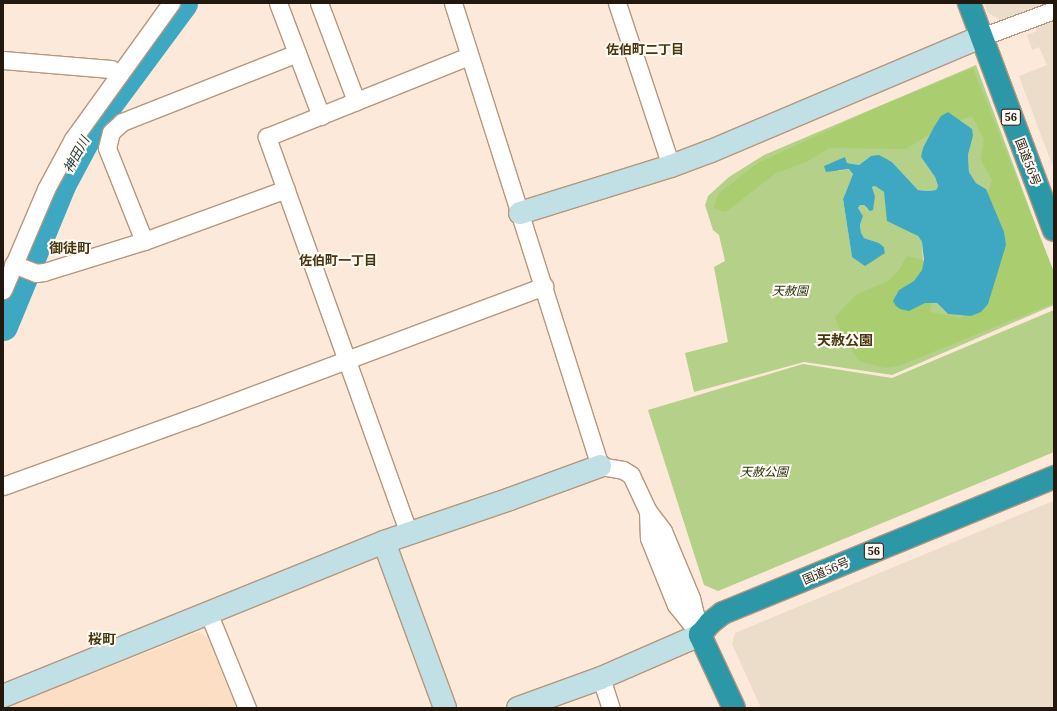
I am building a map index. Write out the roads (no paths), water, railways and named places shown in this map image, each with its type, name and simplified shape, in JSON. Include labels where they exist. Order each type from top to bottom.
[{"type":"highway","name":"国道56号","points":[[969,3],[1054,230]]},
{"type":"highway","name":"国道56号","points":[[700,635],[710,623],[724,613],[1054,477]]},
{"type":"highway","points":[[700,635],[734,708]]},
{"type":"street","points":[[3,290],[11,266],[46,189],[73,138],[171,3]]},
{"type":"street","points":[[278,3],[321,116]]},
{"type":"street","points":[[319,3],[356,102]]},
{"type":"street","points":[[453,3],[600,466]]},
{"type":"street","points":[[617,3],[671,166]]},
{"type":"street","points":[[520,214],[671,166],[981,37],[1054,10]]},
{"type":"street","points":[[144,241],[107,148],[111,132],[122,122],[297,53]]},
{"type":"street","points":[[409,534],[267,138],[469,56]]},
{"type":"street","points":[[3,60],[111,69],[119,74]]},
{"type":"street","points":[[11,266],[36,273],[44,272],[144,241],[286,189]]},
{"type":"street","points":[[3,486],[194,417],[544,286]]},
{"type":"street","points":[[3,696],[384,542],[600,466],[623,470],[631,475],[648,510],[663,530],[691,598],[700,635],[601,678],[518,708]]},
{"type":"street","points":[[384,542],[445,708]]},
{"type":"street","points":[[208,612],[247,708]]},
{"type":"street","points":[[601,678],[611,708]]},
{"type":"water","points":[[948,112],[972,129],[973,136],[968,155],[969,172],[976,183],[986,189],[1004,232],[1006,245],[988,304],[981,312],[971,316],[948,314],[937,303],[925,303],[909,311],[900,309],[896,306],[893,301],[899,290],[914,281],[922,270],[924,261],[922,242],[918,236],[887,221],[884,192],[875,186],[872,187],[875,196],[873,210],[870,211],[864,205],[860,205],[858,208],[863,216],[860,225],[861,233],[864,238],[879,243],[884,247],[885,253],[865,266],[852,257],[843,199],[853,174],[849,169],[826,172],[824,166],[845,157],[847,163],[859,165],[871,156],[879,155],[892,162],[918,190],[936,190],[938,186],[935,177],[921,157],[923,148],[934,127],[941,116]]},
{"type":"waterway","name":"神田川","points":[[3,326],[61,185],[84,142],[101,114],[183,3]]},
{"type":"district","name":"佐伯町二丁目","points":[[645,50]]},
{"type":"district","name":"御徒町","points":[[70,248]]},
{"type":"district","name":"佐伯町一丁目","points":[[338,261]]},
{"type":"district","name":"天赦公園","points":[[845,340]]},
{"type":"district","name":"桜町","points":[[102,639]]},
{"type":"park label","name":"天赦園","points":[[790,291]]}]
